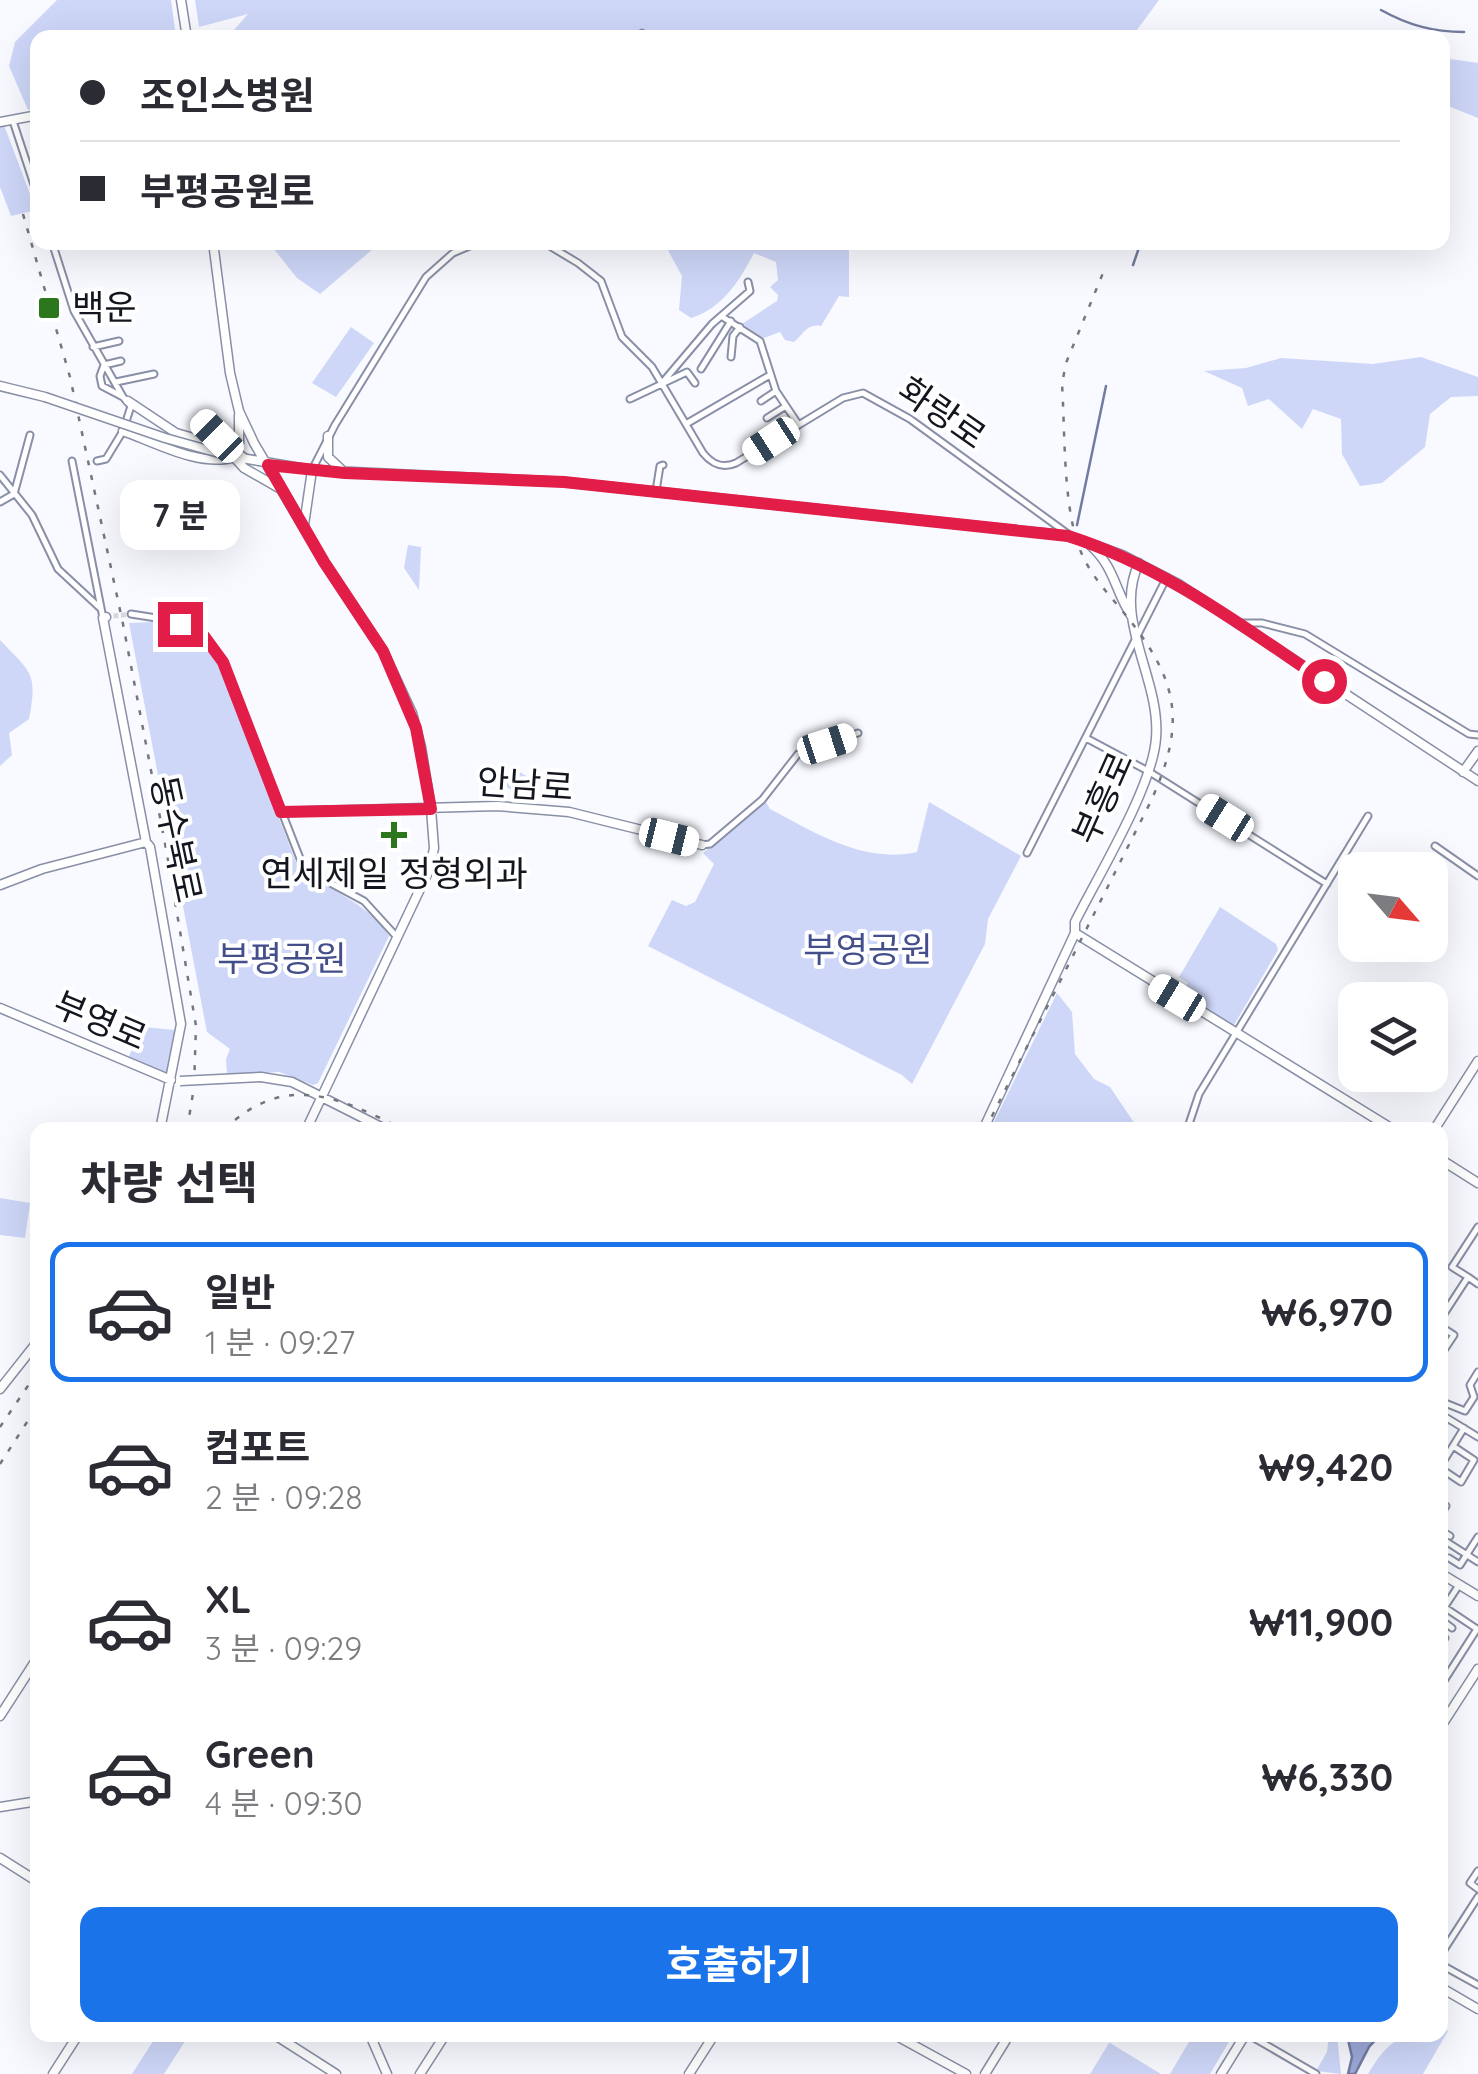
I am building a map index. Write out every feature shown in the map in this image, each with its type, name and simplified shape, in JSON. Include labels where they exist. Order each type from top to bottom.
[{"type":"main road","points":[[181,0],[187,30]]},
{"type":"main road","points":[[0,122],[30,117]]},
{"type":"main road","points":[[214,250],[230,373],[240,411],[304,526],[383,651],[412,714],[422,747],[431,809],[432,860],[310,1122]]},
{"type":"main road","points":[[0,386],[46,397],[165,438],[230,452],[244,468],[283,490]]},
{"type":"main road","points":[[125,399],[176,434],[268,465],[345,473],[564,482],[1069,536],[1167,577],[1478,782]]},
{"type":"main road","points":[[124,431],[222,461],[239,443],[240,411]]},
{"type":"main road","points":[[328,436],[328,457],[345,473]]},
{"type":"main road","points":[[304,526],[312,470]]},
{"type":"main road","points":[[1086,542],[1102,555],[1114,574],[1122,603],[1133,619]]},
{"type":"main road","name":"부흥로","points":[[987,1122],[1154,752],[1156,721],[1133,619],[1131,584],[1139,563]]},
{"type":"main road","name":"동수북로","points":[[105,618],[181,1016],[175,1081],[162,1122]]},
{"type":"main road","points":[[1463,772],[1478,751]]},
{"type":"main road","name":"안남로","points":[[281,812],[497,806],[569,812],[702,846]]},
{"type":"main road","points":[[0,885],[42,868],[146,842]]},
{"type":"main road","points":[[1074,933],[1381,1122]]},
{"type":"main road","name":"부영로","points":[[0,1008],[175,1081]]},
{"type":"main road","points":[[1439,1122],[1478,1061]]},
{"type":"main road","points":[[175,1081],[261,1078],[292,1082],[370,1122]]},
{"type":"main road","points":[[1448,1164],[1478,1183]]},
{"type":"main road","points":[[0,1388],[30,1352]]},
{"type":"main road","points":[[1448,1578],[1478,1596]]},
{"type":"main road","points":[[0,1716],[30,1669]]},
{"type":"main road","points":[[1448,1716],[1478,1669]]},
{"type":"main road","points":[[0,1807],[30,1802]]},
{"type":"main road","points":[[0,1858],[30,1877]]},
{"type":"main road","points":[[1448,1992],[1478,2009]]},
{"type":"main road","points":[[53,2074],[74,2042]]},
{"type":"main road","points":[[286,2042],[336,2074]]},
{"type":"main road","points":[[373,2042],[387,2074]]},
{"type":"main road","points":[[420,2074],[441,2042]]},
{"type":"main road","points":[[689,2074],[710,2042]]},
{"type":"main road","points":[[908,2042],[966,2074]]},
{"type":"main road","points":[[985,2074],[1006,2042]]},
{"type":"main road","points":[[1222,2074],[1243,2042]]},
{"type":"street","points":[[13,121],[30,173]]},
{"type":"street","points":[[55,250],[74,311],[131,410],[124,431],[106,459],[97,461]]},
{"type":"street","points":[[312,470],[328,436],[426,277],[460,250]]},
{"type":"street","name":"화랑로","points":[[555,250],[601,281],[622,337],[652,368],[707,458],[723,467],[849,395],[869,394],[940,440],[1069,536]]},
{"type":"street","points":[[662,383],[750,291],[748,282]]},
{"type":"street","points":[[74,311],[98,305]]},
{"type":"street","points":[[722,316],[760,342],[776,391],[798,424]]},
{"type":"street","points":[[701,369],[731,322]]},
{"type":"street","points":[[731,357],[734,336],[740,327]]},
{"type":"street","points":[[93,347],[119,341]]},
{"type":"street","points":[[104,365],[122,361]]},
{"type":"street","points":[[104,365],[102,386],[125,399]]},
{"type":"street","points":[[630,399],[687,372],[695,384]]},
{"type":"street","points":[[116,382],[154,374]]},
{"type":"street","points":[[686,424],[770,374]]},
{"type":"street","points":[[760,401],[776,391]]},
{"type":"street","points":[[767,418],[786,406]]},
{"type":"street","points":[[201,420],[230,452]]},
{"type":"street","points":[[0,502],[14,492],[30,435]]},
{"type":"street","name":"동수북로","points":[[72,461],[105,618]]},
{"type":"street","points":[[656,491],[663,465]]},
{"type":"street","points":[[0,475],[32,515],[58,569],[100,608]]},
{"type":"street","points":[[1027,853],[1167,577]]},
{"type":"street","points":[[131,614],[191,628],[216,651],[230,676],[304,866],[364,901],[398,938]]},
{"type":"street","points":[[1237,623],[1262,622],[1305,634],[1478,738]]},
{"type":"street","points":[[702,846],[710,844],[762,800],[798,754],[858,733]]},
{"type":"street","points":[[1085,738],[1148,770],[1327,884]]},
{"type":"street","points":[[1189,1122],[1200,1094],[1368,816]]},
{"type":"street","points":[[1435,846],[1478,876]]},
{"type":"street","points":[[1478,1228],[1452,1267],[1478,1284]]},
{"type":"street","points":[[1448,1310],[1468,1277]]},
{"type":"street","points":[[1448,1404],[1466,1411],[1474,1397],[1470,1385],[1478,1372]]},
{"type":"street","points":[[1448,1419],[1478,1436]]},
{"type":"street","points":[[1448,1454],[1464,1428]]},
{"type":"street","points":[[1448,1474],[1460,1482],[1474,1460],[1453,1446]]},
{"type":"street","points":[[1450,1558],[1460,1565],[1478,1536]]},
{"type":"street","points":[[1448,1538],[1478,1562]]},
{"type":"street","points":[[1448,1601],[1459,1584]]},
{"type":"street","points":[[1448,1610],[1477,1629],[1448,1675]]},
{"type":"street","points":[[1448,1624],[1452,1628]]},
{"type":"street","points":[[1478,1871],[1470,1884],[1478,1888]]},
{"type":"street","points":[[1448,1947],[1478,1897]]},
{"type":"street","points":[[1448,1965],[1478,1985]]},
{"type":"street","points":[[1259,2042],[1316,2074]]},
{"type":"street","points":[[1297,2074],[1302,2066]]},
{"type":"green space","points":[[57,0],[171,0],[175,30],[30,30],[28,110],[9,66],[15,42]]},
{"type":"green space","points":[[195,0],[1159,0],[1137,30],[234,30],[248,14],[199,27]]},
{"type":"green space","points":[[1450,59],[1478,63],[1478,118],[1450,107]]},
{"type":"green space","points":[[0,125],[4,125],[30,194],[30,211],[11,216],[0,187]]},
{"type":"green space","points":[[275,250],[372,250],[320,294],[297,278]]},
{"type":"green space","points":[[668,250],[849,250],[849,297],[839,296],[821,326],[809,328],[794,342],[785,340],[780,332],[764,338],[742,324],[777,301],[778,295],[770,287],[778,280],[776,262],[754,253],[721,301],[691,318],[679,310],[682,276]]},
{"type":"green space","points":[[351,327],[374,343],[336,397],[312,383]]},
{"type":"green space","points":[[1421,357],[1478,377],[1478,396],[1451,397],[1430,414],[1425,447],[1382,483],[1360,486],[1342,454],[1341,419],[1313,409],[1302,429],[1269,399],[1248,406],[1242,388],[1204,371],[1246,368],[1281,358],[1373,364]]},
{"type":"green space","points":[[408,545],[421,547],[419,590],[404,568]]},
{"type":"green space","name":"부평공원","points":[[152,622],[194,633],[217,660],[298,867],[358,905],[389,936],[318,1083],[313,1085],[279,1072],[227,1075],[230,1049],[207,1032],[129,623]]},
{"type":"green space","points":[[0,640],[25,667],[33,691],[29,719],[9,733],[12,755],[0,766]]},
{"type":"green space","points":[[512,768],[532,779],[523,796],[503,785]]},
{"type":"green space","name":"부영공원","points":[[766,802],[770,809],[841,844],[898,855],[917,852],[929,802],[1021,856],[988,919],[985,944],[912,1084],[902,1075],[648,946],[672,900],[686,906],[695,902],[714,864],[703,853]]},
{"type":"green space","points":[[1220,907],[1276,944],[1278,950],[1230,1026],[1180,997],[1188,983],[1179,977]]},
{"type":"green space","points":[[1057,993],[1072,1012],[1075,1054],[1094,1079],[1110,1087],[1134,1122],[994,1122]]},
{"type":"green space","points":[[143,1027],[175,1030],[167,1075],[128,1058]]},
{"type":"green space","points":[[0,1198],[30,1203],[25,1238],[0,1235]]},
{"type":"green space","points":[[153,2042],[185,2042],[164,2074],[132,2074]]},
{"type":"green space","points":[[1189,2042],[1229,2042],[1210,2074],[1170,2074]]},
{"type":"green space","points":[[1328,2042],[1338,2042],[1341,2074],[1316,2071]]},
{"type":"green space","points":[[1395,2042],[1442,2042],[1423,2074],[1368,2074]]},
{"type":"green space","points":[[1110,2043],[1161,2074],[1090,2074]]},
{"type":"shaded area","points":[[1349,2042],[1374,2042],[1355,2074],[1348,2074],[1352,2057]]},
{"type":"waterway","points":[[1381,10],[1437,30]]},
{"type":"waterway","points":[[1450,31],[1464,32]]},
{"type":"waterway","points":[[1133,265],[1138,250]]},
{"type":"waterway","points":[[1077,525],[1106,386]]},
{"type":"tunnel","points":[[106,617],[131,614]]},
{"type":"railway","points":[[23,214],[30,238]]},
{"type":"railway","points":[[33,250],[70,377],[167,854],[196,1026],[188,1122]]},
{"type":"railway","points":[[989,1122],[1150,803],[1170,747],[1173,723],[1165,678],[1139,633],[1086,562],[1070,507],[1062,384],[1066,363],[1103,273]]},
{"type":"railway","points":[[234,1122],[268,1100],[290,1095],[335,1100],[387,1122]]},
{"type":"railway","points":[[0,1427],[30,1383]]},
{"type":"railway","points":[[0,1464],[30,1417]]},
{"type":"place","name":"백운","points":[[49,308]]},
{"type":"place","name":"연세제일 정형외과","points":[[394,835]]},
{"type":"route","points":[[180,624],[204,636],[223,662],[281,812],[431,809],[412,714],[383,651],[324,562],[268,465],[345,473],[564,482],[1068,536],[1122,555],[1167,577],[1324,681]]}]
